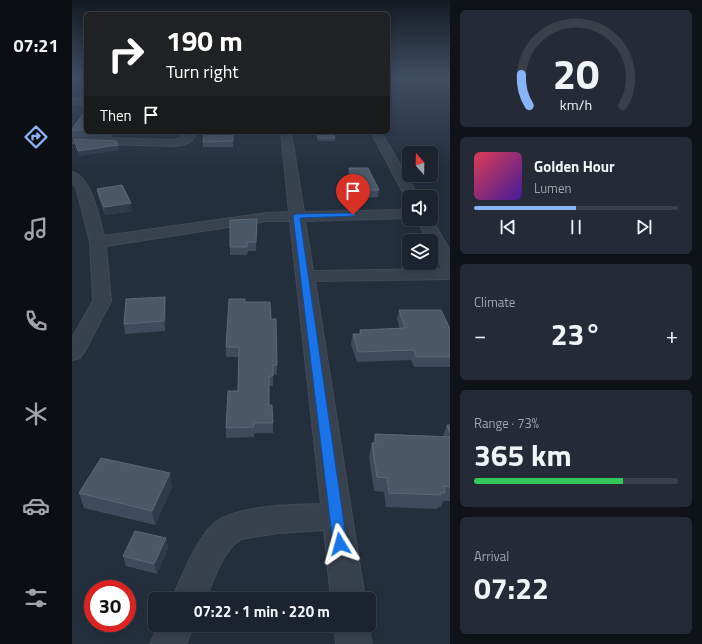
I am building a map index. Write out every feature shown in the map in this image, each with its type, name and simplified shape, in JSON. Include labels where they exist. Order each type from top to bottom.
[{"type":"street","points":[[72,140],[173,142],[188,140],[191,134]]},
{"type":"street","points":[[286,134],[347,592]]},
{"type":"street","points":[[377,134],[408,190]]},
{"type":"street","points":[[72,176],[82,186],[98,242],[102,301],[79,344],[72,353]]},
{"type":"street","points":[[98,242],[267,217],[402,214]]},
{"type":"street","points":[[428,226],[450,266]]},
{"type":"street","points":[[304,276],[450,274]]},
{"type":"street","points":[[192,592],[215,546],[227,530],[248,523],[336,516]]},
{"type":"street","points":[[168,644],[174,632]]},
{"type":"street","points":[[352,632],[354,644]]},
{"type":"building","points":[[84,113],[84,130],[72,129]]},
{"type":"building","points":[[204,134],[233,134],[233,141],[203,142]]},
{"type":"building","points":[[317,134],[334,134],[335,138],[318,138]]},
{"type":"building","points":[[74,139],[116,141],[118,145],[78,151]]},
{"type":"building","points":[[349,168],[368,168],[379,190],[358,190]]},
{"type":"building","points":[[122,185],[131,203],[104,207],[97,189]]},
{"type":"building","points":[[257,219],[256,242],[247,242],[247,247],[230,247],[230,220]]},
{"type":"building","points":[[165,297],[164,321],[124,324],[126,299]]},
{"type":"building","points":[[229,299],[245,299],[245,302],[270,302],[271,319],[276,319],[277,365],[273,365],[273,376],[269,376],[269,405],[272,405],[273,423],[254,423],[254,427],[226,428],[228,391],[238,391],[239,347],[226,347]]},
{"type":"building","points":[[399,310],[441,310],[450,329],[450,357],[416,357],[414,350],[358,352],[353,334],[361,334],[360,330],[405,328]]},
{"type":"building","points":[[447,425],[450,425],[450,433]]},
{"type":"building","points":[[375,434],[450,437],[450,487],[444,486],[445,493],[441,492],[441,495],[389,493],[387,478],[377,477],[372,443],[376,443]]},
{"type":"building","points":[[101,458],[170,473],[152,511],[79,493]]},
{"type":"building","points":[[135,531],[166,538],[154,564],[123,556]]},
{"type":"route","points":[[340,544],[296,216],[353,215]]}]
